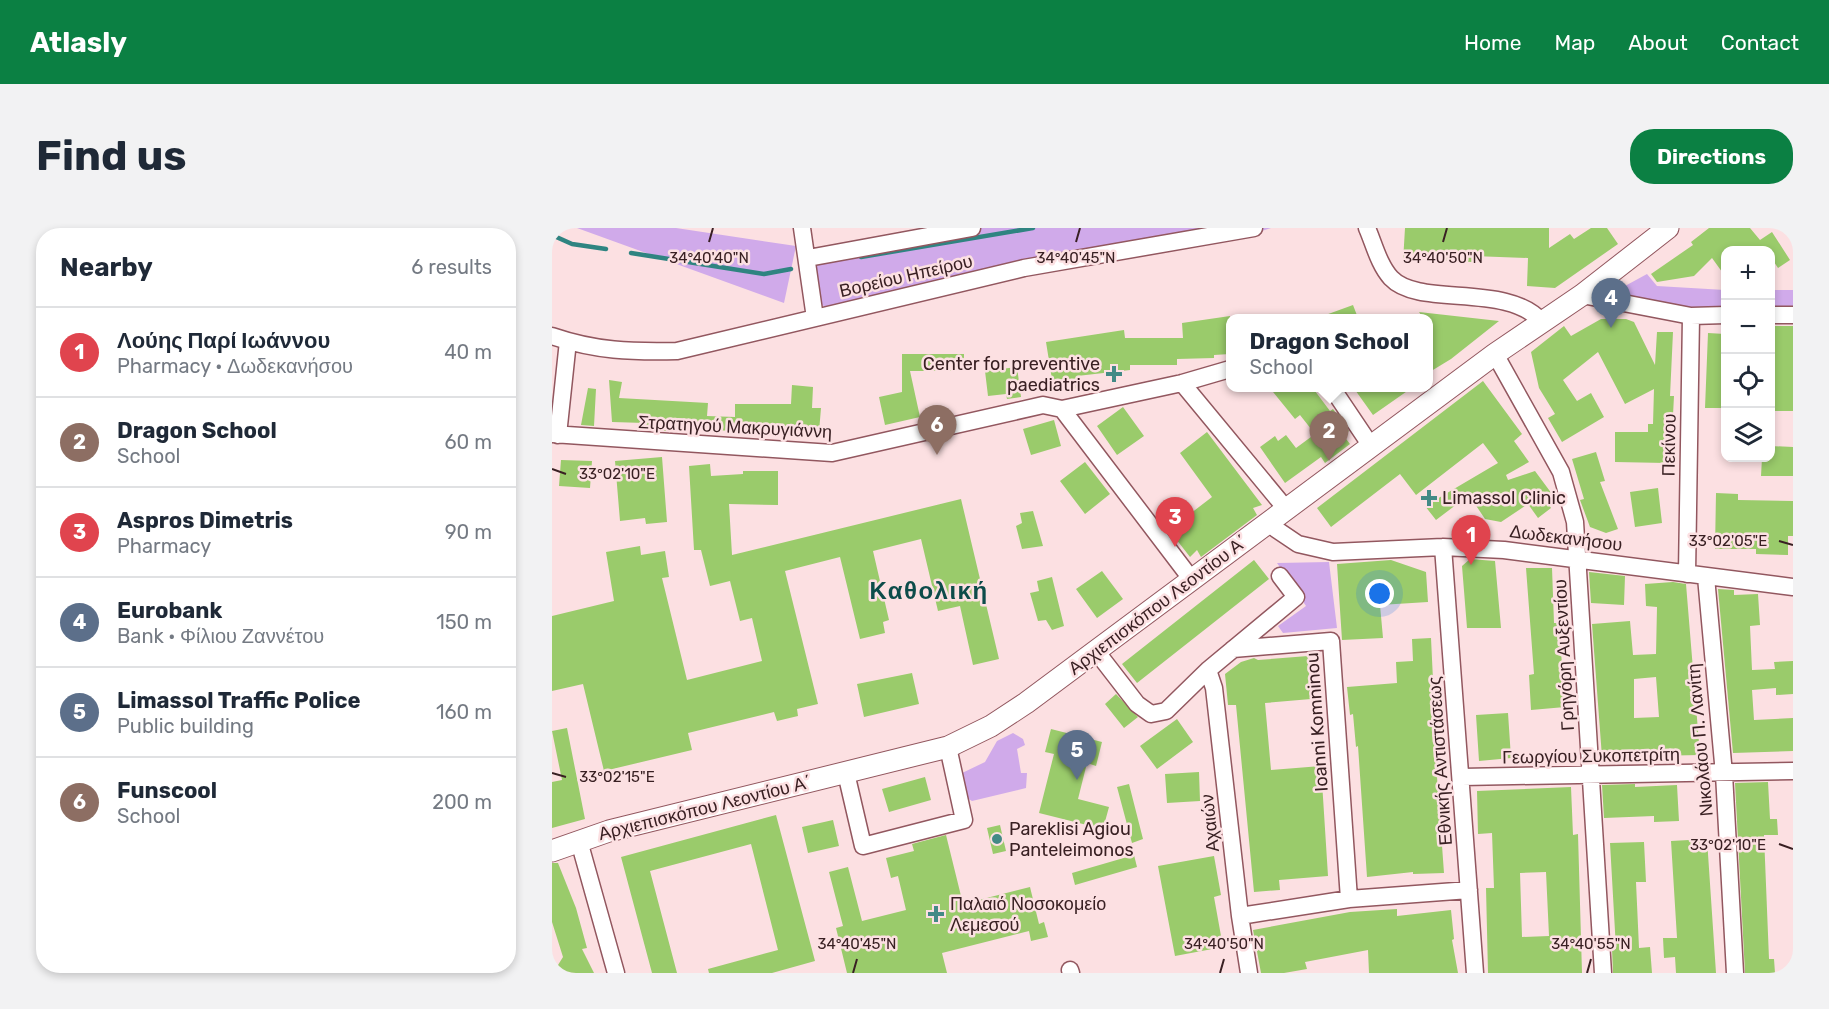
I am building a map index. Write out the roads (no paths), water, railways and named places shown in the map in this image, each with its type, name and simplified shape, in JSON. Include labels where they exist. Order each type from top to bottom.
[{"type":"main road","name":"Αρχιεπισκόπου Λεοντίου Α΄","points":[[552,851],[609,831],[948,747],[991,726],[1096,651],[1495,354],[1582,295],[1668,228]]},
{"type":"street","points":[[802,228],[815,318]]},
{"type":"street","points":[[808,258],[972,228]]},
{"type":"street","name":"Βορείου Ηπείρου","points":[[552,336],[618,351],[677,351],[1024,268],[1254,228]]},
{"type":"street","points":[[1367,228],[1392,279],[1409,289],[1511,303],[1534,313],[1542,322]]},
{"type":"street","points":[[1582,295],[1691,316],[1721,315]]},
{"type":"street","points":[[1775,315],[1793,315]]},
{"type":"street","name":"Πεκίνου","points":[[1687,574],[1691,316]]},
{"type":"street","points":[[555,434],[568,341]]},
{"type":"street","name":"Γρηγόρη Αυξεντίου","points":[[1495,354],[1561,472],[1575,522],[1603,973]]},
{"type":"street","name":"Στρατηγού Μακρυγιάννη","points":[[555,434],[832,453],[1043,405],[1062,409],[1182,383],[1226,370]]},
{"type":"street","points":[[1182,383],[1287,510]]},
{"type":"street","points":[[1335,392],[1371,446]]},
{"type":"street","points":[[1062,409],[1192,580]]},
{"type":"street","name":"Δωδεκανήσου","points":[[1268,523],[1298,544],[1333,552],[1443,547],[1579,558],[1793,587]]},
{"type":"street","name":"Εθνικής Αντιστάσεως","points":[[1443,547],[1475,973]]},
{"type":"street","points":[[1096,651],[1137,704],[1151,714],[1166,711],[1208,670],[1296,597],[1280,576]]},
{"type":"street","name":"Νικολάου Π. Λανίτη","points":[[1706,577],[1724,774],[1735,973]]},
{"type":"street","name":"Ioanni Komninou","points":[[1233,649],[1331,641],[1349,899]]},
{"type":"street","name":"Αχαιών","points":[[1208,670],[1214,688],[1240,916],[1249,973]]},
{"type":"street","points":[[846,773],[863,846],[936,828],[964,820],[948,747]]},
{"type":"street","name":"Γεωργίου Συκοπετρίτη","points":[[1462,777],[1793,771]]},
{"type":"street","points":[[579,841],[616,973]]},
{"type":"street","points":[[1240,916],[1349,899],[1469,890]]},
{"type":"waterway","points":[[861,257],[1033,228]]},
{"type":"waterway","points":[[552,235],[572,244],[606,249]]},
{"type":"waterway","points":[[631,253],[764,274],[791,269]]},
{"type":"place","name":"Eurobank","points":[[1611,328]]},
{"type":"place","name":"Center for preventive paediatrics","points":[[1114,374]]},
{"type":"place","name":"Funscool","points":[[937,455]]},
{"type":"place","name":"Dragon School","points":[[1329,461]]},
{"type":"place","name":"Limassol Clinic","points":[[1429,498]]},
{"type":"place","name":"Aspros Dimetris","points":[[1175,547]]},
{"type":"place","name":"Λούης Παρί Ιωάννου","points":[[1471,565]]},
{"type":"place","name":"Limassol Traffic Police","points":[[1077,780]]},
{"type":"place","name":"Pareklisi Agiou Panteleimonos","points":[[997,839]]},
{"type":"place","name":"Παλαιό Νοσοκομείο Λεμεσού","points":[[936,914]]},
{"type":"district","name":"Καθολική","points":[[929,591]]}]
